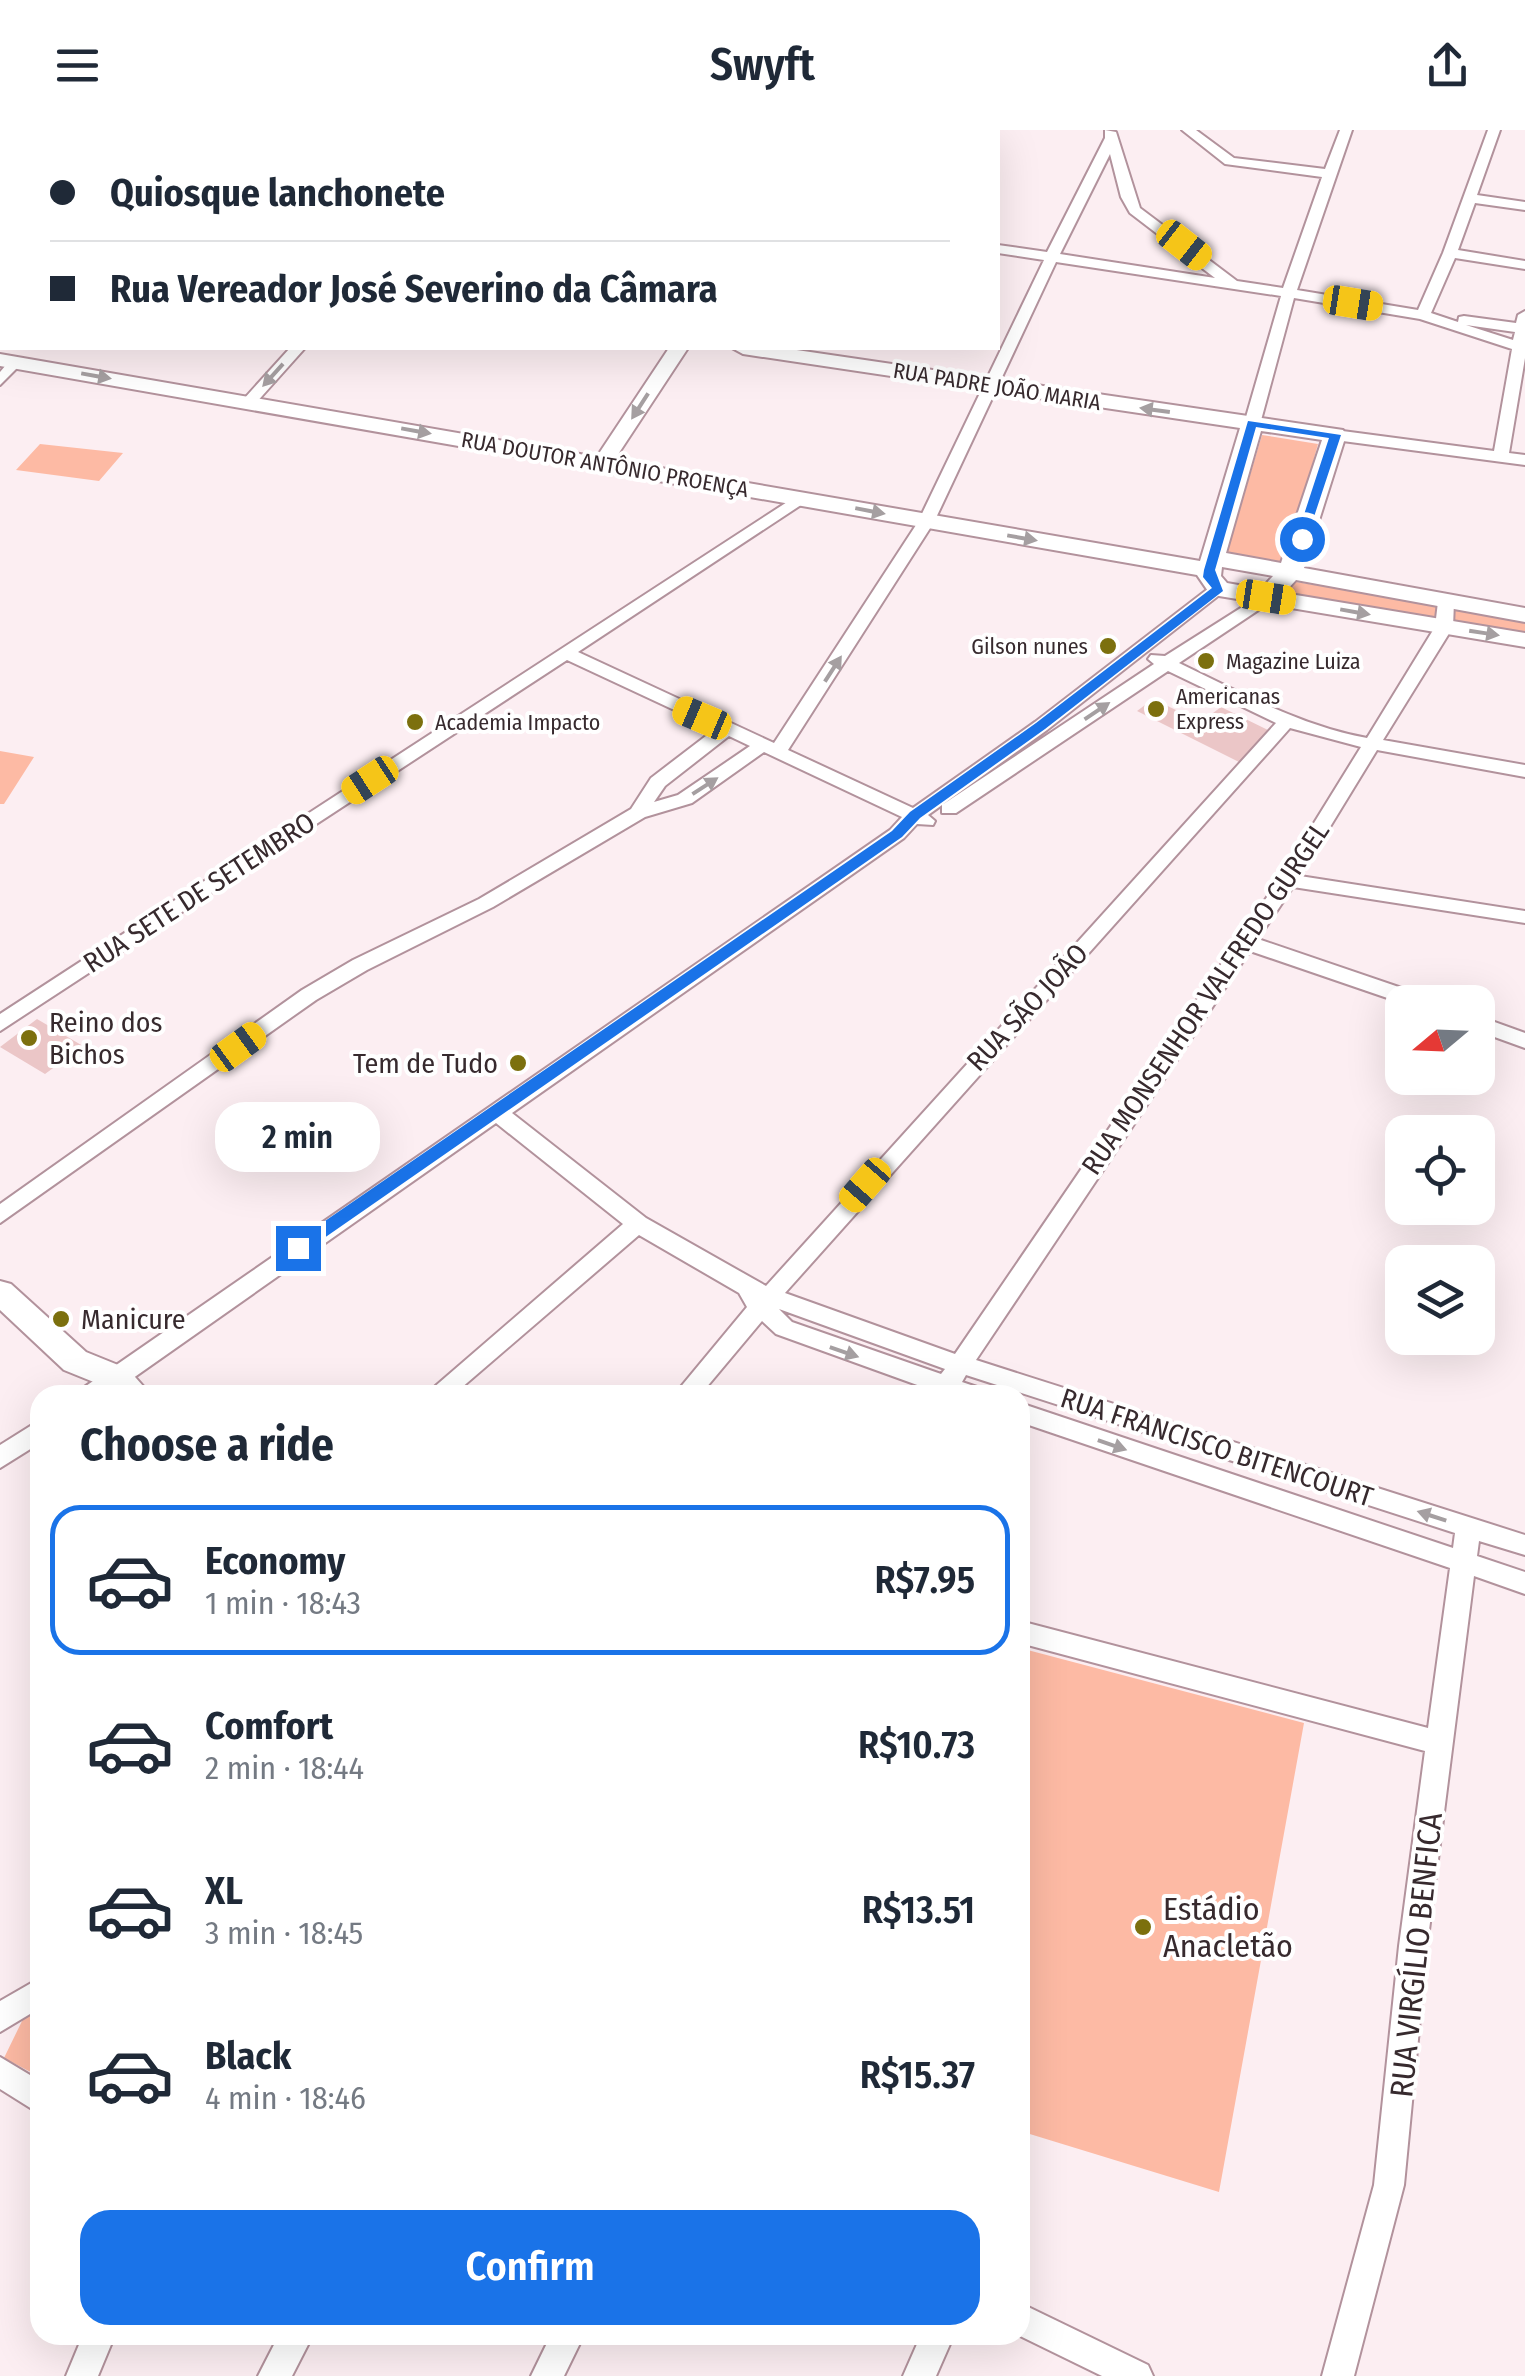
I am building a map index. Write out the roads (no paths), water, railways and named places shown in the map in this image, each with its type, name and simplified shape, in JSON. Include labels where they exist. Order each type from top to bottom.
[{"type":"main road","name":"RUA PADRE JOÃO MARIA","points":[[756,350],[1335,435]]},
{"type":"main road","name":"RUA DOUTOR ANTÔNIO PROENÇA","points":[[8,361],[1213,572]]},
{"type":"main road","points":[[1213,572],[1252,424]]},
{"type":"main road","points":[[1266,597],[1290,573],[1335,435]]},
{"type":"main road","points":[[1213,572],[1290,573],[1525,640]]},
{"type":"main road","points":[[1213,572],[1266,597],[1445,615],[1525,615]]},
{"type":"street","points":[[1188,130],[1230,161],[1332,174]]},
{"type":"street","points":[[1252,424],[1288,293],[1346,130]]},
{"type":"street","points":[[1424,316],[1494,130]]},
{"type":"street","points":[[0,1215],[309,995],[360,965],[486,904],[638,813],[685,799],[771,747],[926,522],[988,385],[1055,258],[1107,195],[1111,133]]},
{"type":"street","points":[[1107,195],[1111,133]]},
{"type":"street","points":[[1107,195],[1143,216],[1233,286]]},
{"type":"street","points":[[1471,198],[1525,206]]},
{"type":"street","points":[[1000,249],[1424,316],[1521,348]]},
{"type":"street","points":[[1450,253],[1525,265]]},
{"type":"street","points":[[1441,321],[1524,324],[1501,457]]},
{"type":"street","points":[[248,403],[296,350]]},
{"type":"street","points":[[602,464],[677,350]]},
{"type":"street","points":[[0,381],[8,361]]},
{"type":"street","points":[[1335,435],[1525,460]]},
{"type":"street","name":"RUA SETE DE SETEMBRO","points":[[0,1024],[800,498]]},
{"type":"street","points":[[922,819],[1140,652],[1213,572]]},
{"type":"street","points":[[116,1385],[495,1112],[897,834],[1060,736],[1266,597]]},
{"type":"street","name":"RUA MONSENHOR VALFREDO GURGEL","points":[[952,1375],[1288,880],[1372,747],[1445,615]]},
{"type":"street","points":[[1140,652],[1286,721],[1372,747],[1525,771]]},
{"type":"street","points":[[566,654],[922,819]]},
{"type":"street","name":"RUA SÃO JOÃO","points":[[694,1385],[913,1130],[1138,888],[1286,721]]},
{"type":"street","points":[[1041,726],[1060,736]]},
{"type":"street","points":[[638,813],[658,782],[728,728]]},
{"type":"street","points":[[1288,880],[1525,917]]},
{"type":"street","points":[[1246,942],[1385,990]]},
{"type":"street","points":[[1495,1030],[1525,1041]]},
{"type":"street","name":"RUA FRANCISCO BITENCOURT","points":[[495,1112],[638,1224],[764,1301],[784,1328],[823,1344],[986,1385]]},
{"type":"street","points":[[450,1385],[638,1224]]},
{"type":"street","points":[[0,1292],[101,1385]]},
{"type":"street","name":"RUA FRANCISCO BITENCOURT","points":[[952,1375],[962,1385]]},
{"type":"street","name":"RUA FRANCISCO BITENCOURT","points":[[1030,1398],[1525,1546]]},
{"type":"street","name":"RUA FRANCISCO BITENCOURT","points":[[1030,1415],[1525,1583]]},
{"type":"street","points":[[0,1458],[30,1437]]},
{"type":"street","name":"RUA VIRGÍLIO BENFICA","points":[[1338,2376],[1389,2185],[1413,1946],[1468,1528]]},
{"type":"street","points":[[1030,1635],[1441,1742]]},
{"type":"street","points":[[0,2018],[30,1998]]},
{"type":"street","points":[[0,2072],[30,2092]]},
{"type":"street","points":[[1030,2324],[1137,2376]]},
{"type":"street","points":[[82,2376],[96,2345]]},
{"type":"street","points":[[274,2376],[291,2345]]},
{"type":"street","points":[[547,2376],[563,2345]]},
{"type":"street","points":[[920,2376],[934,2345]]},
{"type":"place","name":"Gilson nunes","points":[[1108,646]]},
{"type":"place","name":"Magazine Luiza","points":[[1206,661]]},
{"type":"place","name":"Americanas Express","points":[[1156,709]]},
{"type":"place","name":"Academia Impacto","points":[[415,722]]},
{"type":"place","name":"Reino dos Bichos","points":[[29,1038]]},
{"type":"place","name":"Tem de Tudo","points":[[518,1063]]},
{"type":"place","name":"Manicure","points":[[61,1319]]},
{"type":"place","name":"Estádio Anacletão","points":[[1143,1927]]}]
